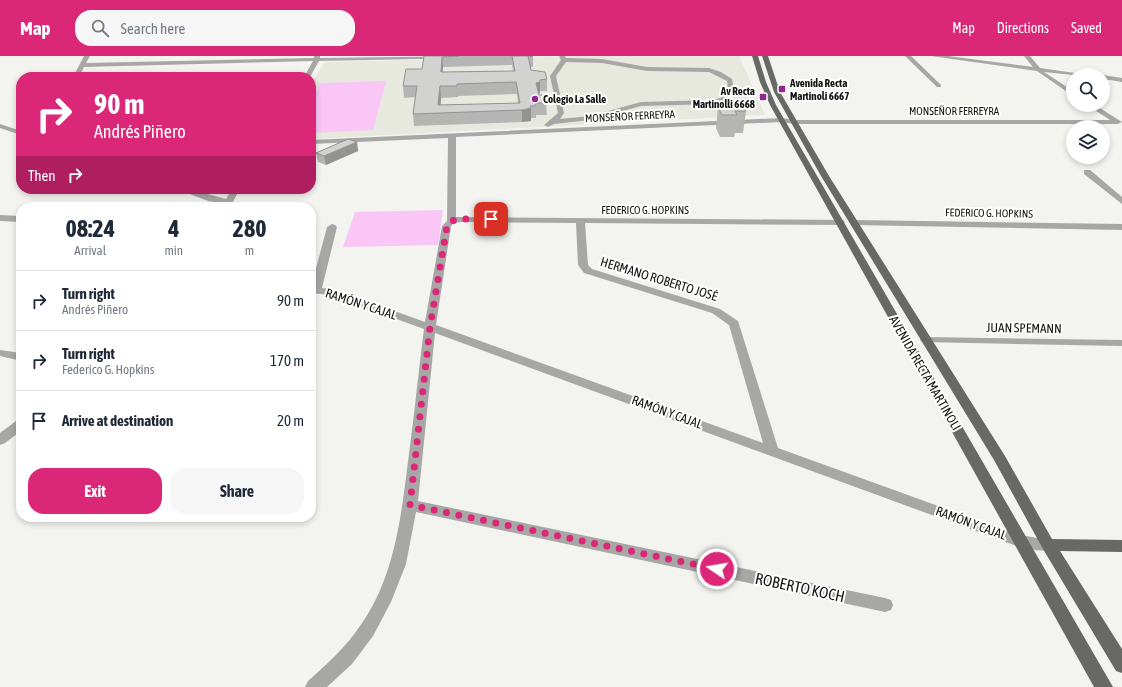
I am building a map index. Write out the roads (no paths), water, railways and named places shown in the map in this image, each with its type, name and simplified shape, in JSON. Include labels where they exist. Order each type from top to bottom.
[{"type":"main road","name":"AVENIDA RECTA MARTINOLI","points":[[755,56],[766,90],[782,120],[1104,687]]},
{"type":"main road","name":"AVENIDA RECTA MARTINOLI","points":[[765,56],[777,92],[794,122],[1000,459],[1048,545],[1122,665]]},
{"type":"main road","points":[[1048,545],[1122,546]]},
{"type":"street","points":[[79,72],[87,56]]},
{"type":"street","points":[[83,65],[317,58],[469,56]]},
{"type":"street","points":[[908,56],[939,86]]},
{"type":"street","points":[[934,56],[1066,73]]},
{"type":"street","points":[[1028,56],[1037,69],[1066,89]]},
{"type":"street","points":[[310,72],[317,58]]},
{"type":"street","points":[[533,132],[552,122],[561,113],[553,76],[563,58],[602,61],[647,69],[709,70],[719,73],[730,80],[731,89],[726,98],[715,102],[641,104],[590,118],[552,122]]},
{"type":"street","points":[[1110,78],[1122,80]]},
{"type":"street","points":[[1101,112],[1120,124]]},
{"type":"street","name":"MONSEÑOR FERREYRA","points":[[316,142],[782,120],[794,122],[1120,124]]},
{"type":"street","points":[[0,126],[16,131]]},
{"type":"street","points":[[314,687],[346,658],[371,625],[385,597],[398,564],[410,505],[430,327],[447,226],[451,221],[452,136]]},
{"type":"street","points":[[1087,172],[1122,201]]},
{"type":"street","points":[[196,194],[221,202]]},
{"type":"street","points":[[0,218],[16,219]]},
{"type":"street","name":"FEDERICO G. HOPKINS","points":[[451,221],[461,219],[840,222]]},
{"type":"street","name":"HERMANO ROBERTO JOSÉ","points":[[580,221],[583,264],[588,271],[716,311],[726,316],[734,323],[772,450]]},
{"type":"street","name":"FEDERICO G. HOPKINS","points":[[856,224],[1122,227]]},
{"type":"street","points":[[316,283],[332,227]]},
{"type":"street","name":"RAMÓN Y CAJAL","points":[[316,290],[332,292],[1020,541],[1048,545]]},
{"type":"street","name":"JUAN SPEMANN","points":[[926,340],[1122,343]]},
{"type":"street","points":[[0,353],[16,356]]},
{"type":"street","points":[[0,440],[16,428]]},
{"type":"street","name":"ROBERTO KOCH","points":[[410,505],[885,605]]},
{"type":"place","name":"Avenida Recta Martinoli 6667","points":[[782,89]]},
{"type":"place","name":"Av Recta Martinolli 6668","points":[[763,97]]},
{"type":"place","name":"Colegio La Salle","points":[[535,99]]}]
